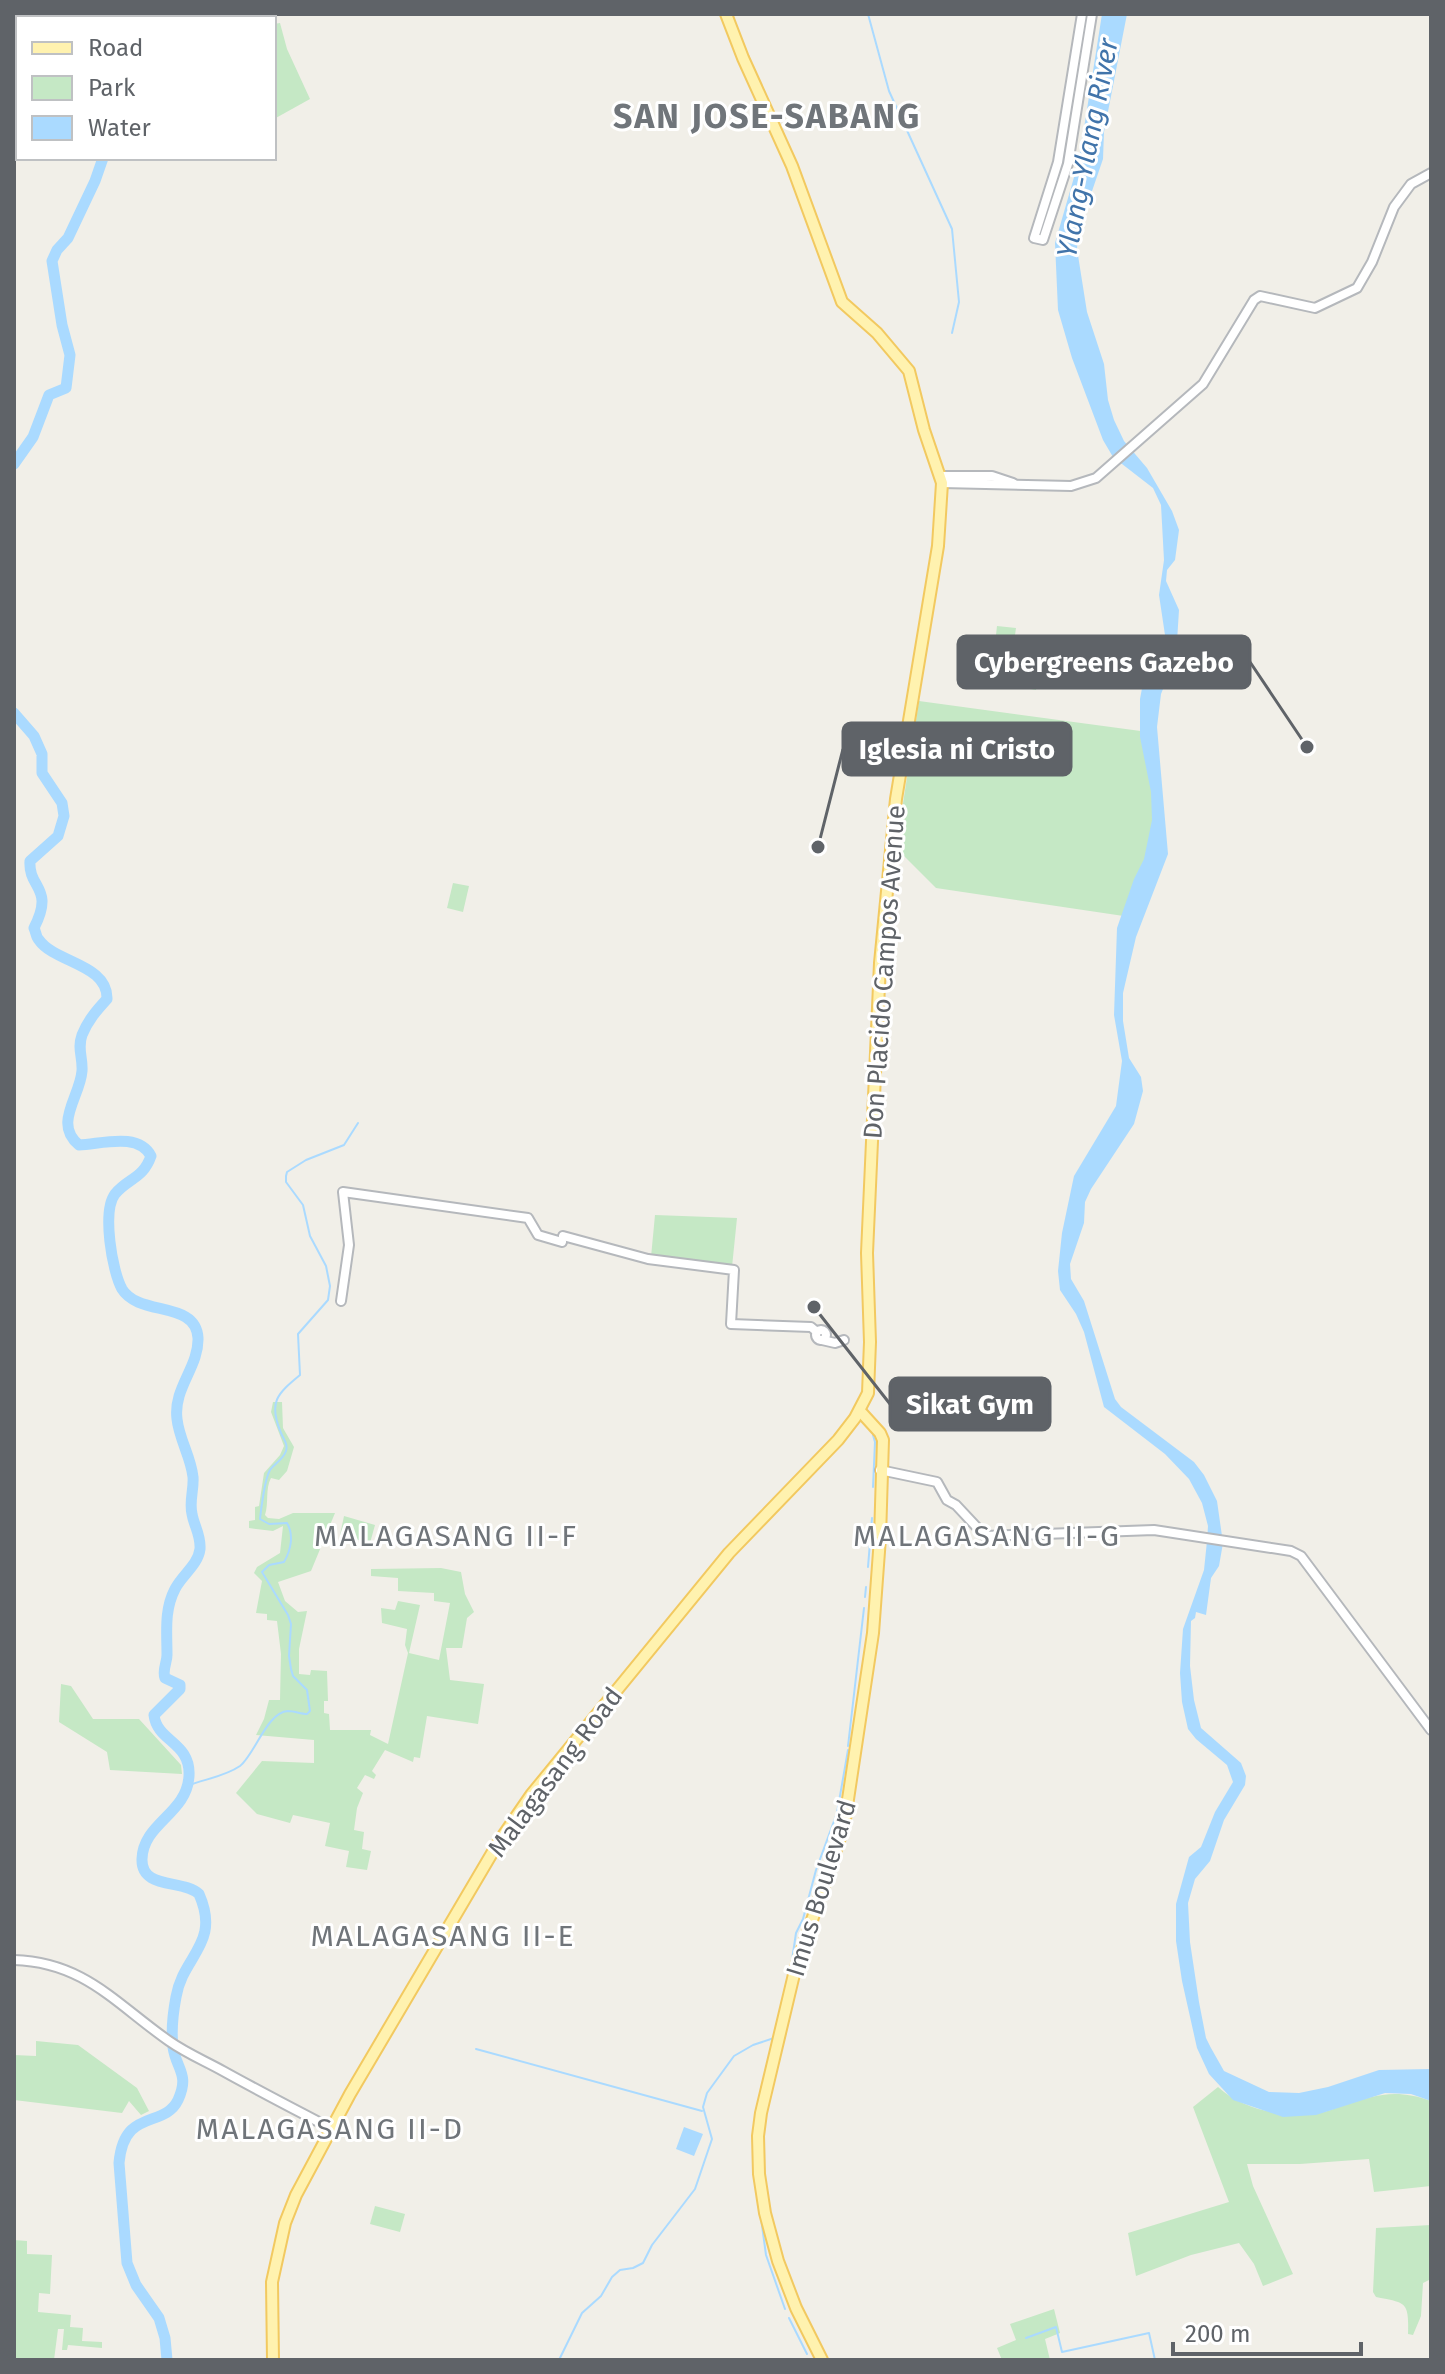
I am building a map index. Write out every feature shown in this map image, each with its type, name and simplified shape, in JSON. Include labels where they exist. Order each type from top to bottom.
[{"type":"main road","name":"Don Placido Campos Avenue","points":[[726,14],[792,166],[842,302],[877,333],[905,364],[942,479],[938,546],[896,799],[880,963],[867,1253],[870,1381],[860,1411]]},
{"type":"main road","name":"Imus Boulevard","points":[[822,2360],[796,2308],[778,2261],[765,2213],[759,2174],[758,2136],[795,1970],[832,1865],[846,1813],[873,1633],[880,1538],[882,1436],[860,1411]]},
{"type":"main road","name":"Malagasang Road","points":[[273,2360],[272,2289],[285,2223],[296,2195],[356,2084],[498,1843],[524,1805],[729,1553],[754,1524],[821,1460],[860,1411]]},
{"type":"street","points":[[1082,14],[1058,162],[1034,238],[1043,240],[1068,164],[1092,14]]},
{"type":"street","points":[[942,479],[992,476],[1014,484],[1079,485],[1096,478],[1203,384],[1254,300],[1260,296],[1315,308],[1357,288],[1372,262],[1394,207],[1411,184],[1431,173]]},
{"type":"street","points":[[341,1301],[349,1245],[343,1192],[528,1218],[538,1235],[648,1259],[734,1270],[731,1324],[811,1327],[822,1335]]},
{"type":"street","points":[[880,1470],[937,1482],[947,1500],[956,1505],[985,1536],[1154,1530],[1291,1551],[1301,1556],[1431,1730]]},
{"type":"street","points":[[14,1960],[65,1968],[96,1985],[167,2040],[332,2129]]},
{"type":"green space","points":[[280,23],[287,49],[310,99],[276,118],[276,24]]},
{"type":"green space","points":[[997,626],[1016,628],[1012,656],[994,653]]},
{"type":"green space","points":[[965,659],[1039,672],[1036,690],[962,676]]},
{"type":"green space","points":[[919,701],[1148,732],[1161,837],[1137,918],[936,888],[896,848]]},
{"type":"green space","points":[[453,883],[469,886],[463,912],[447,908]]},
{"type":"green space","points":[[655,1215],[737,1218],[732,1267],[651,1257]]},
{"type":"green space","points":[[273,1402],[282,1402],[283,1428],[294,1447],[287,1471],[279,1480],[271,1478],[269,1482],[265,1515],[279,1519],[293,1513],[335,1513],[311,1571],[278,1582],[285,1601],[298,1612],[307,1611],[299,1649],[299,1674],[310,1675],[311,1670],[327,1671],[328,1701],[324,1701],[324,1713],[329,1714],[330,1730],[371,1730],[370,1735],[388,1744],[408,1653],[405,1645],[407,1629],[382,1623],[381,1608],[395,1610],[398,1601],[420,1605],[409,1653],[439,1660],[450,1603],[434,1601],[434,1593],[398,1591],[398,1578],[371,1576],[371,1569],[441,1568],[461,1572],[465,1594],[474,1612],[467,1618],[462,1648],[446,1648],[450,1680],[484,1684],[478,1724],[427,1716],[420,1758],[414,1757],[413,1762],[385,1750],[372,1771],[376,1775],[374,1779],[365,1775],[357,1788],[363,1793],[354,1830],[364,1832],[362,1849],[371,1851],[367,1870],[346,1867],[349,1851],[325,1846],[330,1823],[293,1815],[290,1823],[257,1814],[236,1793],[262,1761],[314,1763],[314,1740],[256,1735],[269,1700],[280,1700],[281,1654],[277,1621],[267,1620],[267,1614],[256,1613],[262,1581],[254,1573],[257,1567],[280,1553],[283,1526],[273,1531],[249,1528],[249,1521],[255,1520],[255,1507],[259,1506],[264,1473],[284,1446],[271,1412]]},
{"type":"green space","points":[[344,1516],[375,1525],[370,1543],[340,1535]]},
{"type":"green space","points":[[61,1684],[71,1686],[93,1719],[139,1719],[181,1765],[182,1774],[110,1770],[107,1752],[59,1722]]},
{"type":"green space","points":[[36,2041],[78,2045],[137,2088],[149,2111],[141,2115],[129,2101],[122,2113],[14,2100],[14,2055],[36,2056]]},
{"type":"green space","points":[[1218,2087],[1254,2108],[1295,2114],[1323,2112],[1386,2094],[1431,2101],[1431,2186],[1374,2192],[1369,2159],[1247,2164],[1253,2186],[1293,2274],[1263,2286],[1254,2264],[1239,2243],[1191,2255],[1136,2276],[1128,2233],[1229,2202],[1193,2107]]},
{"type":"green space","points":[[375,2206],[405,2214],[400,2232],[370,2224]]},
{"type":"green space","points":[[1431,2225],[1431,2279],[1423,2283],[1421,2316],[1413,2335],[1408,2334],[1408,2315],[1404,2305],[1376,2297],[1373,2292],[1376,2228]]},
{"type":"green space","points":[[14,2240],[27,2241],[27,2254],[52,2255],[50,2294],[39,2293],[38,2312],[71,2315],[70,2327],[83,2328],[82,2341],[102,2342],[102,2348],[68,2345],[67,2350],[62,2350],[64,2329],[58,2329],[54,2360],[14,2360]]},
{"type":"green space","points":[[1054,2309],[1060,2333],[1045,2339],[1050,2360],[1002,2360],[997,2348],[1016,2340],[1010,2324]]},
{"type":"water","name":"Ylang-Ylang River","points":[[1102,14],[1127,14],[1104,132],[1103,159],[1078,232],[1077,249],[1087,312],[1104,364],[1114,420],[1124,441],[1147,468],[1172,511],[1179,530],[1175,560],[1167,570],[1166,581],[1179,610],[1176,657],[1161,694],[1157,727],[1168,854],[1136,937],[1123,993],[1123,1021],[1129,1058],[1141,1077],[1143,1091],[1134,1124],[1085,1202],[1084,1223],[1070,1264],[1071,1279],[1084,1301],[1115,1399],[1121,1407],[1194,1462],[1217,1501],[1223,1543],[1219,1566],[1211,1578],[1206,1615],[1196,1612],[1191,1621],[1190,1666],[1201,1728],[1241,1763],[1246,1776],[1245,1785],[1224,1820],[1210,1861],[1195,1879],[1188,1903],[1190,1942],[1206,2038],[1224,2071],[1269,2092],[1299,2093],[1379,2070],[1431,2069],[1431,2101],[1411,2094],[1385,2093],[1316,2115],[1283,2117],[1233,2100],[1209,2074],[1197,2048],[1176,1941],[1176,1904],[1189,1857],[1201,1847],[1215,1812],[1233,1782],[1227,1765],[1188,1729],[1182,1702],[1183,1629],[1204,1570],[1208,1526],[1202,1503],[1189,1479],[1165,1454],[1104,1407],[1084,1332],[1060,1290],[1058,1271],[1062,1233],[1074,1176],[1116,1106],[1122,1061],[1114,1015],[1117,928],[1144,859],[1152,820],[1151,792],[1140,737],[1140,699],[1143,683],[1159,657],[1165,635],[1159,595],[1164,560],[1161,505],[1153,488],[1113,457],[1103,440],[1072,358],[1058,310],[1055,243],[1079,160]]},
{"type":"water","points":[[684,2127],[703,2134],[694,2156],[676,2149]]},
{"type":"waterway","points":[[37,14],[42,16]]},
{"type":"waterway","points":[[868,14],[889,91],[952,229],[959,302],[952,333]]},
{"type":"waterway","points":[[14,464],[33,437],[49,395],[66,388],[70,355],[52,261],[68,238],[102,160]]},
{"type":"waterway","points":[[14,713],[34,736],[42,754],[42,773],[62,803],[64,816],[58,836],[30,861],[30,870],[42,904],[34,928],[38,939],[47,948],[99,978],[105,987],[107,999],[82,1035],[82,1071],[68,1128],[79,1145],[129,1142],[138,1144],[151,1156],[140,1174],[120,1189],[111,1202],[109,1227],[115,1269],[122,1289],[130,1298],[188,1318],[195,1326],[198,1338],[195,1359],[179,1397],[177,1419],[192,1470],[191,1509],[200,1549],[196,1560],[175,1589],[168,1613],[164,1675],[180,1685],[180,1689],[154,1715],[161,1731],[185,1756],[189,1776],[181,1800],[149,1836],[142,1859],[144,1869],[155,1880],[192,1889],[199,1894],[206,1925],[180,1983],[174,2009],[172,2041],[183,2084],[178,2100],[172,2109],[136,2126],[128,2134],[122,2145],[119,2163],[127,2263],[136,2285],[159,2318],[167,2360]]},
{"type":"waterway","points":[[187,1786],[240,1766],[274,1718],[281,1713],[307,1714],[310,1711],[307,1690],[293,1676],[291,1669],[291,1624],[288,1615],[262,1572],[269,1565],[284,1562],[291,1542],[287,1523],[269,1524],[260,1519],[268,1474],[286,1449],[275,1406],[280,1394],[300,1375],[298,1334],[328,1300],[330,1286],[326,1266],[310,1236],[303,1205],[286,1182],[286,1176],[287,1172],[306,1160],[344,1145],[358,1123]]},
{"type":"waterway","points":[[873,1435],[873,1487]]},
{"type":"waterway","points":[[868,1567],[872,1518]]},
{"type":"waterway","points":[[865,1597],[866,1587]]},
{"type":"waterway","points":[[848,1746],[864,1608]]},
{"type":"waterway","points":[[791,1967],[796,1933],[837,1813],[848,1750]]},
{"type":"waterway","points":[[775,2033],[785,1992]]},
{"type":"waterway","points":[[559,2360],[582,2313],[601,2296],[620,2270],[643,2263],[652,2245],[695,2189],[712,2139],[703,2107],[707,2093],[734,2056],[774,2038]]},
{"type":"waterway","points":[[476,2049],[702,2111]]},
{"type":"waterway","points":[[761,2218],[766,2255],[785,2309]]},
{"type":"waterway","points":[[789,2318],[807,2354]]},
{"type":"waterway","points":[[1026,2338],[1056,2327],[1062,2352],[1149,2333],[1155,2360]]},
{"type":"place","name":"Cybergreens Gazebo","points":[[1307,747]]},
{"type":"place","name":"Iglesia ni Cristo","points":[[818,847]]},
{"type":"place","name":"Sikat Gym","points":[[814,1307]]},
{"type":"district","name":"SAN JOSE-SABANG","points":[[767,116]]},
{"type":"district","name":"MALAGASANG II-F","points":[[446,1536]]},
{"type":"district","name":"MALAGASANG II-G","points":[[987,1536]]},
{"type":"district","name":"MALAGASANG II-E","points":[[443,1936]]},
{"type":"district","name":"MALAGASANG II-D","points":[[330,2129]]}]
